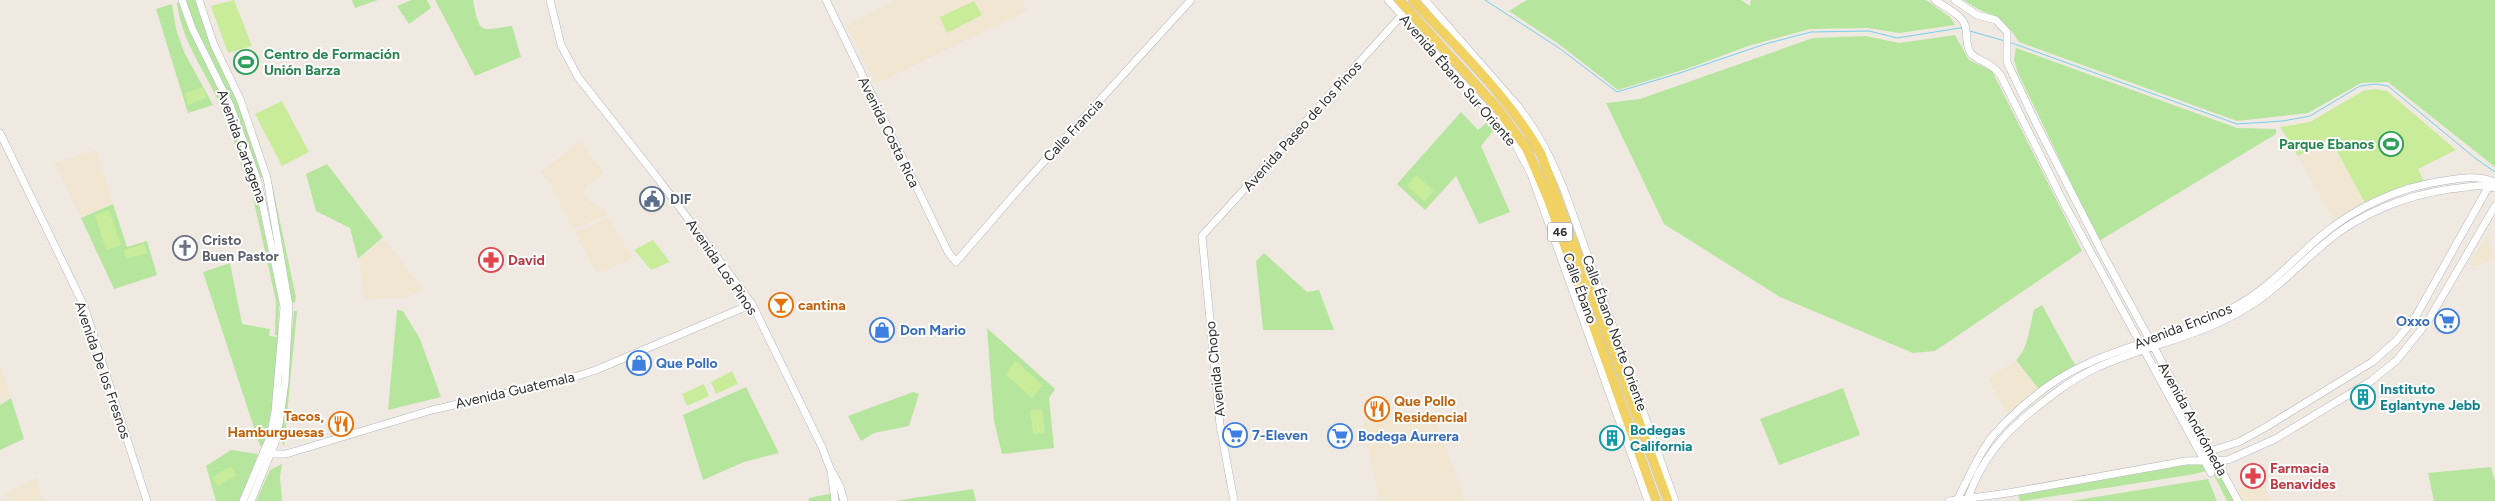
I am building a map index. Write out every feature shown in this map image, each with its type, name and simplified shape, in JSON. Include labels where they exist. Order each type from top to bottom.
[{"type":"main road","name":"Calle Ébano","points":[[1399,0],[1444,55],[1517,133],[1536,167],[1656,501]]},
{"type":"main road","name":"Calle Ébano","points":[[1413,0],[1427,7],[1524,126],[1541,154],[1668,501]]},
{"type":"street","name":"Avenida Cartagena","points":[[182,0],[192,28],[230,105],[258,182],[284,307],[275,412],[267,454],[251,501]]},
{"type":"street","name":"Avenida Cartagena","points":[[199,0],[214,45],[240,99],[267,178],[286,281],[290,322],[277,438],[244,501]]},
{"type":"street","name":"Avenida Los Pinos","points":[[550,0],[561,45],[578,77],[659,180],[752,304],[822,446],[831,471]]},
{"type":"street","name":"Avenida Costa Rica","points":[[826,0],[948,252],[956,262]]},
{"type":"street","name":"Calle Francia","points":[[956,262],[1019,189],[1191,0]]},
{"type":"street","name":"Avenida Ébano Sur Oriente","points":[[1388,0],[1444,55],[1512,138],[1526,162],[1648,501]]},
{"type":"street","points":[[1935,0],[1959,17],[1965,26],[1969,51],[1973,55],[1991,64],[2007,53],[2008,39],[2002,25],[1996,20],[1981,17],[1954,0]]},
{"type":"street","name":"Calle Ébano Norte Oriente","points":[[1427,7],[1521,110],[1549,154],[1566,195],[1675,501]]},
{"type":"street","name":"Avenida Paseo de los Pinos","points":[[1202,236],[1402,15]]},
{"type":"street","points":[[1965,26],[1972,20],[1981,17]]},
{"type":"street","name":"Avenida Andrómeda","points":[[2007,53],[2036,123],[2105,258],[2238,501]]},
{"type":"street","name":"Avenida Andrómeda","points":[[1991,64],[2000,76],[2037,152],[2096,264],[2211,473]]},
{"type":"street","name":"Avenida De los Fresnos","points":[[0,133],[84,306],[146,501]]},
{"type":"street","name":"Avenida Encinos","points":[[1957,500],[1992,438],[2039,393],[2081,366],[2151,344],[2246,300],[2320,236],[2368,205],[2410,188],[2434,182],[2474,177],[2493,184]]},
{"type":"street","points":[[1949,501],[2186,461],[2202,457],[2210,451],[2239,442],[2266,427],[2372,362],[2396,341],[2416,316],[2493,184]]},
{"type":"street","points":[[2202,457],[2228,460],[2270,441],[2316,416],[2371,381],[2397,360],[2428,321],[2495,206]]},
{"type":"street","name":"Avenida Chopo","points":[[1202,236],[1220,425],[1234,501]]},
{"type":"street","name":"Avenida Guatemala","points":[[267,454],[286,454],[432,410],[586,373],[752,304]]},
{"type":"street","name":"Avenida Encinos","points":[[1968,498],[1987,458],[2015,425],[2074,379],[2142,347]]},
{"type":"street","points":[[2223,474],[2228,460]]},
{"type":"street","points":[[831,471],[835,501]]},
{"type":"street","points":[[831,471],[840,487],[844,501]]},
{"type":"street","points":[[2005,493],[2012,501]]},
{"type":"shaded area","points":[[895,0],[1022,0],[1027,11],[876,84],[847,25]]},
{"type":"shaded area","points":[[2330,138],[2365,203],[2334,221],[2298,156]]},
{"type":"shaded area","points":[[580,141],[604,173],[582,190],[586,198],[608,214],[573,229],[550,184],[541,172]]},
{"type":"shaded area","points":[[96,150],[113,203],[80,217],[55,163]]},
{"type":"shaded area","points":[[609,218],[633,259],[597,274],[575,232]]},
{"type":"shaded area","points":[[2488,233],[2494,260],[2472,267],[2471,262]]},
{"type":"shaded area","points":[[384,238],[423,289],[404,298],[365,299],[359,260]]},
{"type":"shaded area","points":[[2016,360],[2039,389],[2008,416],[1988,379]]},
{"type":"shaded area","points":[[0,365],[11,397],[0,403]]},
{"type":"shaded area","points":[[1433,414],[1466,501],[1379,501],[1363,422]]},
{"type":"shaded area","points":[[2263,476],[2269,501],[2243,501],[2237,490]]},
{"type":"shaded area","points":[[36,478],[43,501],[7,501],[5,494]]},
{"type":"green space","points":[[186,0],[197,0],[238,100],[263,178],[261,178],[195,29]]},
{"type":"green space","points":[[234,0],[252,46],[228,53],[211,6]]},
{"type":"green space","points":[[352,0],[378,0],[355,8]]},
{"type":"green space","points":[[412,0],[427,0],[431,8],[409,24],[397,6]]},
{"type":"green space","points":[[435,0],[473,0],[477,19],[482,28],[493,29],[512,26],[521,57],[475,76]]},
{"type":"green space","points":[[1527,0],[1741,0],[1750,6],[1751,0],[1926,0],[1950,17],[1955,25],[1899,33],[1868,28],[1810,29],[1748,46],[1689,68],[1618,90],[1560,45],[1509,11]]},
{"type":"green space","points":[[1964,0],[2495,0],[2495,167],[2388,82],[2361,83],[2308,113],[2237,121],[2019,42],[2000,20]]},
{"type":"green space","points":[[974,1],[982,15],[947,33],[940,17]]},
{"type":"green space","points":[[181,2],[228,105],[255,180],[247,181],[222,108],[187,40],[179,16],[177,3]]},
{"type":"green space","points":[[172,4],[176,29],[184,52],[213,105],[188,113],[156,9]]},
{"type":"green space","points":[[1955,35],[1969,60],[1992,71],[2082,251],[1935,351],[1913,353],[1780,297],[1664,224],[1606,103],[1640,99],[1813,38],[1866,36],[1899,43]]},
{"type":"green space","points":[[2016,48],[2237,128],[2276,129],[2276,134],[2099,241],[2018,73],[2014,60]]},
{"type":"green space","points":[[203,87],[206,98],[188,105],[185,93]]},
{"type":"green space","name":"Parque Ebanos","points":[[2374,89],[2387,91],[2456,150],[2418,169],[2424,181],[2365,203],[2330,138],[2298,156],[2280,127],[2310,122],[2363,91]]},
{"type":"green space","points":[[282,101],[309,152],[282,166],[255,114]]},
{"type":"green space","points":[[1461,112],[1478,130],[1491,119],[1497,126],[1481,146],[1510,212],[1479,224],[1456,176],[1425,210],[1397,184]]},
{"type":"green space","points":[[327,164],[383,237],[358,259],[350,228],[316,211],[306,174]]},
{"type":"green space","points":[[1416,175],[1434,191],[1424,201],[1407,186]]},
{"type":"green space","points":[[272,184],[296,297],[295,303],[292,302],[269,185]]},
{"type":"green space","points":[[252,193],[256,193],[279,302],[278,336],[275,335],[276,301]]},
{"type":"green space","points":[[113,204],[127,247],[147,241],[157,275],[114,289],[81,218]]},
{"type":"green space","points":[[109,210],[121,245],[106,250],[95,215]]},
{"type":"green space","points":[[653,240],[670,262],[651,270],[634,250]]},
{"type":"green space","points":[[144,244],[147,253],[126,259],[124,250]]},
{"type":"green space","points":[[1264,253],[1307,292],[1319,290],[1334,330],[1263,330],[1256,261]]},
{"type":"green space","points":[[230,263],[242,324],[270,329],[269,336],[278,337],[274,399],[264,445],[260,446],[203,272]]},
{"type":"green space","points":[[2042,305],[2075,365],[2039,389],[2016,360],[2026,344],[2034,310]]},
{"type":"green space","points":[[397,310],[403,311],[420,339],[441,397],[388,410]]},
{"type":"green space","points":[[294,311],[297,311],[284,446],[280,440]]},
{"type":"green space","points":[[987,328],[1055,389],[1049,398],[1054,448],[1002,454],[994,421]]},
{"type":"green space","points":[[1016,361],[1043,386],[1032,398],[1005,374]]},
{"type":"green space","points":[[732,371],[738,384],[716,394],[711,382]]},
{"type":"green space","points":[[704,384],[709,396],[687,406],[682,394]]},
{"type":"green space","points":[[746,387],[779,453],[744,462],[703,480],[683,415]]},
{"type":"green space","points":[[1843,388],[1860,435],[1779,465],[1760,419]]},
{"type":"green space","points":[[913,392],[919,394],[909,426],[874,433],[861,441],[848,416]]},
{"type":"green space","points":[[11,398],[24,439],[0,450],[0,405]]},
{"type":"green space","points":[[1042,409],[1045,433],[1033,434],[1030,410]]},
{"type":"green space","points":[[231,450],[258,454],[241,501],[216,501],[206,466]]},
{"type":"green space","points":[[2202,462],[2207,471],[2189,475],[2023,501],[2020,501],[2018,495]]},
{"type":"green space","points":[[282,464],[280,477],[282,501],[256,501],[270,470]]},
{"type":"green space","points":[[231,466],[236,475],[218,486],[212,478]]},
{"type":"green space","points":[[2210,467],[2216,467],[2235,501],[2227,501]]},
{"type":"green space","points":[[2491,467],[2495,482],[2495,501],[2434,501],[2428,473]]},
{"type":"green space","points":[[2208,479],[2217,501],[2071,501]]},
{"type":"green space","points":[[973,489],[976,501],[894,501]]},
{"type":"green space","points":[[833,493],[833,501],[809,501],[809,498]]},
{"type":"waterway","points":[[1485,0],[1559,48],[1617,92],[1765,44],[1811,32],[1869,31],[1897,38],[1960,28],[1964,29]]},
{"type":"waterway","points":[[1970,31],[2005,41]]},
{"type":"waterway","points":[[2009,42],[2237,124],[2283,121],[2310,116],[2360,86],[2376,84],[2388,86],[2475,158],[2495,172]]},
{"type":"place","name":"Centro de Formación Unión Barza","points":[[246,62]]},
{"type":"place","name":"Parque Ebanos","points":[[2391,144]]},
{"type":"place","name":"DIF","points":[[652,199]]},
{"type":"place","name":"Cristo Buen Pastor","points":[[185,248]]},
{"type":"place","name":"David","points":[[491,260]]},
{"type":"place","name":"cantina","points":[[781,305]]},
{"type":"place","name":"Oxxo","points":[[2447,321]]},
{"type":"place","name":"Don Mario","points":[[882,330]]},
{"type":"place","name":"Que Pollo","points":[[639,363]]},
{"type":"place","name":"Instituto Eglantyne Jebb","points":[[2363,397]]},
{"type":"place","name":"Que Pollo Residencial","points":[[1377,409]]},
{"type":"place","name":"Tacos, Hamburguesas","points":[[341,424]]},
{"type":"place","name":"7-Eleven","points":[[1235,435]]},
{"type":"place","name":"Bodega Aurrera","points":[[1340,436]]},
{"type":"place","name":"Bodegas California","points":[[1612,438]]},
{"type":"place","name":"Farmacia Benavides","points":[[2253,476]]}]
